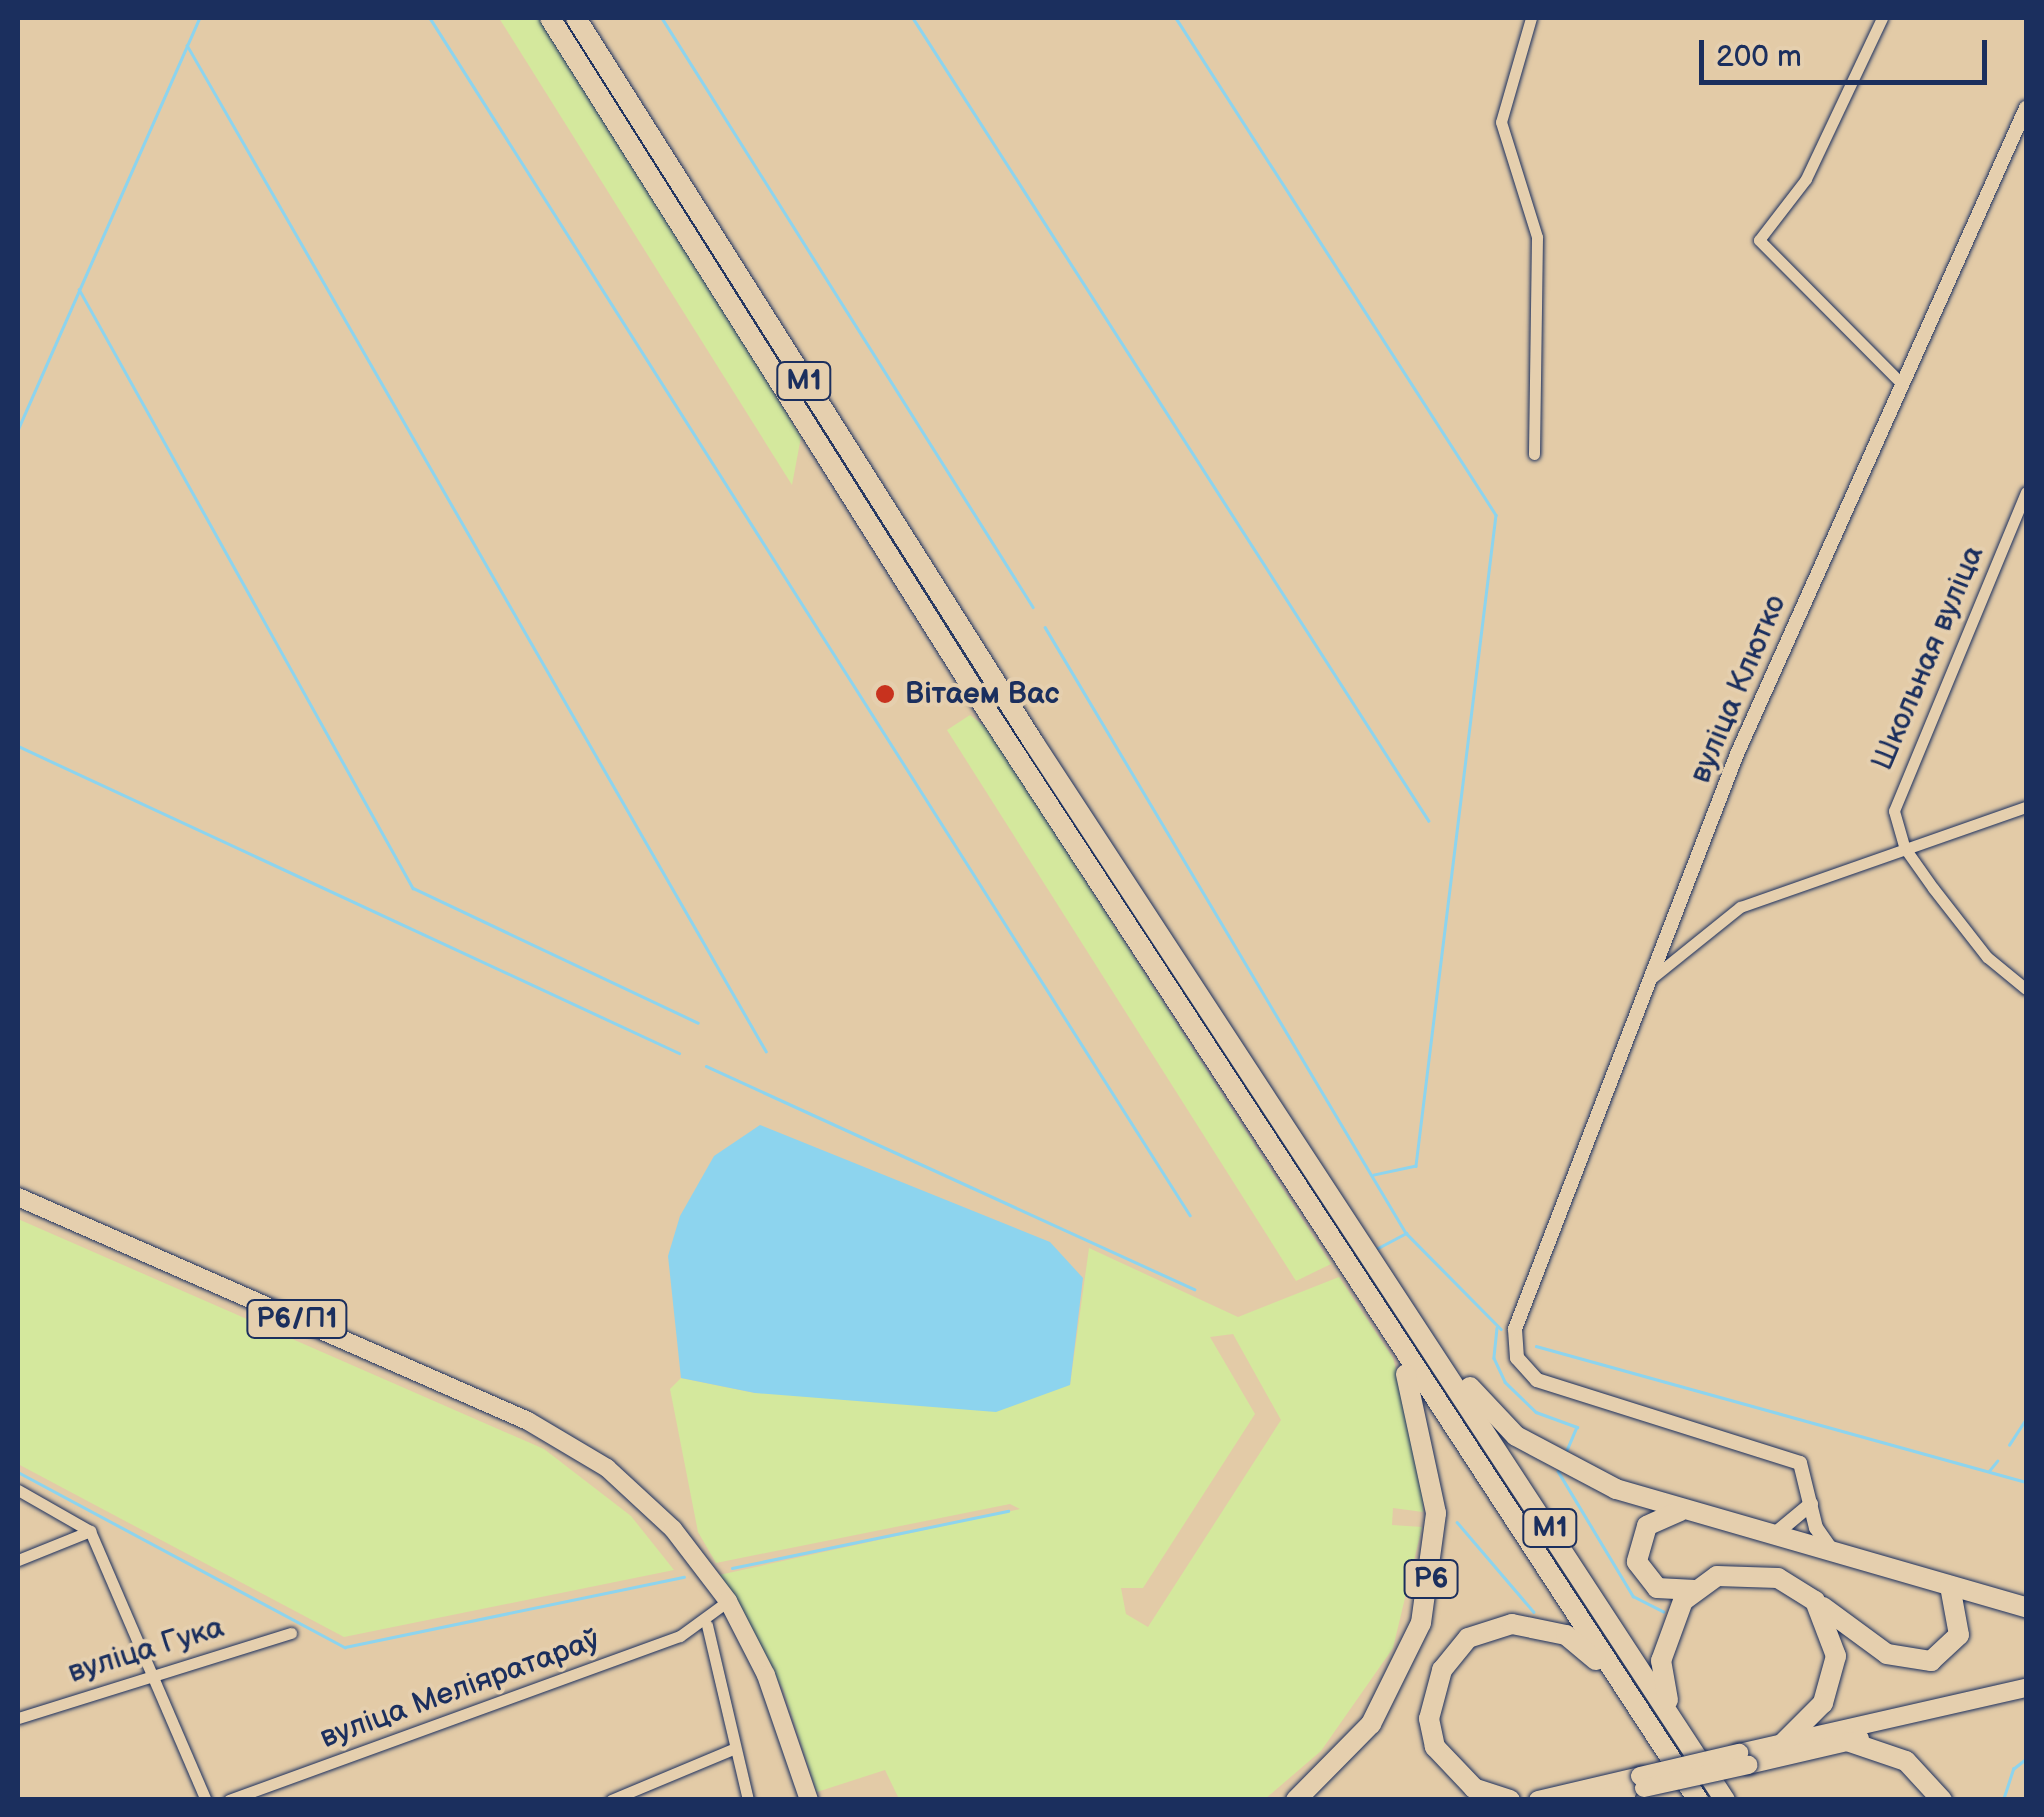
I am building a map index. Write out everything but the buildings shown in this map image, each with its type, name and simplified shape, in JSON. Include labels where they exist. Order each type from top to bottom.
[{"type":"highway","name":"М1","points":[[550,18],[1385,1321],[1698,1800]]},
{"type":"highway","name":"М1","points":[[576,18],[1034,743],[1425,1334],[1724,1800]]},
{"type":"highway","name":"Р6","points":[[1296,1800],[1350,1752],[1402,1674],[1432,1572],[1427,1443],[1385,1321]]},
{"type":"highway","points":[[1425,1334],[1516,1436],[1580,1474],[1764,1536],[2026,1607]]},
{"type":"highway","points":[[1682,1511],[1647,1526],[1637,1562],[1656,1588],[1695,1590]]},
{"type":"highway","points":[[1675,1721],[1661,1661],[1670,1623],[1695,1590],[1717,1576],[1761,1573],[1816,1601],[1887,1654],[1918,1663],[1956,1642],[1960,1607],[1950,1586]]},
{"type":"highway","points":[[1781,1745],[1813,1719],[1835,1671],[1834,1641],[1816,1601]]},
{"type":"highway","name":"Р6","points":[[1510,1800],[1474,1788],[1434,1747],[1431,1703],[1458,1647],[1496,1626],[1550,1630],[1622,1683]]},
{"type":"highway","points":[[1850,1742],[1906,1761],[1942,1800]]},
{"type":"main road","name":"Р6/П1","points":[[18,1197],[575,1445],[673,1529],[728,1601],[766,1675],[809,1800]]},
{"type":"main road","points":[[1744,1759],[1781,1745],[2026,1688]]},
{"type":"main road","points":[[1594,1800],[1744,1759],[1850,1742],[1974,1701]]},
{"type":"main road","points":[[1538,1800],[1631,1789]]},
{"type":"street","points":[[1530,18],[1501,122],[1537,237],[1534,454]]},
{"type":"street","points":[[1882,18],[1806,179],[1759,240],[1900,382]]},
{"type":"street","name":"вуліца Клютко","points":[[1834,1553],[1811,1504],[1808,1473],[1785,1453],[1536,1380],[1515,1344],[1524,1303],[1650,980],[1900,382],[2026,108]]},
{"type":"street","name":"Школьная вуліца","points":[[1904,847],[1896,796],[2026,492]]},
{"type":"street","points":[[1650,980],[1740,907],[2026,807]]},
{"type":"street","points":[[1904,847],[1986,957],[2026,989]]},
{"type":"street","points":[[18,1490],[90,1532],[206,1800]]},
{"type":"street","points":[[1764,1536],[1794,1526],[1811,1504]]},
{"type":"street","points":[[18,1560],[90,1532]]},
{"type":"street","points":[[728,1601],[706,1625],[748,1800]]},
{"type":"street","name":"вуліца Меліяратараў","points":[[229,1800],[706,1625]]},
{"type":"street","name":"вуліца Гука","points":[[18,1718],[150,1671],[291,1633]]},
{"type":"street","points":[[611,1800],[733,1749]]},
{"type":"green space","points":[[499,18],[545,18],[801,437],[792,485]]},
{"type":"green space","points":[[970,715],[988,729],[1331,1264],[1296,1281],[947,730]]},
{"type":"green space","points":[[18,1219],[544,1449],[631,1516],[674,1570],[344,1637],[18,1464]]},
{"type":"green space","points":[[1089,1248],[1238,1317],[1339,1277],[1393,1358],[1423,1467],[1423,1512],[1393,1508],[1392,1525],[1422,1527],[1393,1648],[1321,1751],[1265,1799],[899,1799],[885,1770],[817,1792],[783,1689],[719,1575],[1020,1509],[1010,1504],[716,1563],[698,1532],[670,1389],[681,1378],[755,1393],[1070,1385]],"holes":[[[1233,1334],[1281,1420],[1148,1627],[1126,1614],[1121,1588],[1143,1588],[1255,1414],[1210,1337]]]},
{"type":"water","points":[[760,1125],[1050,1242],[1083,1278],[1070,1385],[996,1412],[755,1393],[681,1378],[668,1256],[680,1216],[714,1156]]},
{"type":"waterway","points":[[18,429],[199,18]]},
{"type":"waterway","points":[[430,18],[1190,1215]]},
{"type":"waterway","points":[[662,18],[1033,607]]},
{"type":"waterway","points":[[913,18],[1429,821]]},
{"type":"waterway","points":[[1176,18],[1496,515],[1416,1166],[1374,1175]]},
{"type":"waterway","points":[[187,45],[766,1051]]},
{"type":"waterway","points":[[79,289],[413,888],[698,1023]]},
{"type":"waterway","points":[[1045,627],[1406,1233],[1501,1329]]},
{"type":"waterway","points":[[18,746],[679,1053]]},
{"type":"waterway","points":[[706,1066],[1194,1289]]},
{"type":"waterway","points":[[1378,1248],[1406,1233]]},
{"type":"waterway","points":[[1497,1328],[1494,1358],[1505,1382],[1536,1412],[1577,1427],[1567,1450]]},
{"type":"waterway","points":[[1536,1346],[2026,1482]]},
{"type":"waterway","points":[[2009,1445],[2026,1419]]},
{"type":"waterway","points":[[1989,1471],[1997,1461]]},
{"type":"waterway","points":[[1558,1471],[1633,1596],[1663,1611]]},
{"type":"waterway","points":[[18,1472],[345,1647],[684,1577]]},
{"type":"waterway","points":[[732,1568],[1008,1511]]},
{"type":"waterway","points":[[1457,1522],[1534,1612]]},
{"type":"waterway","points":[[2003,1800],[2013,1769],[2026,1759]]},
{"type":"place","name":"Вітаем Вас","points":[[885,694]]}]
